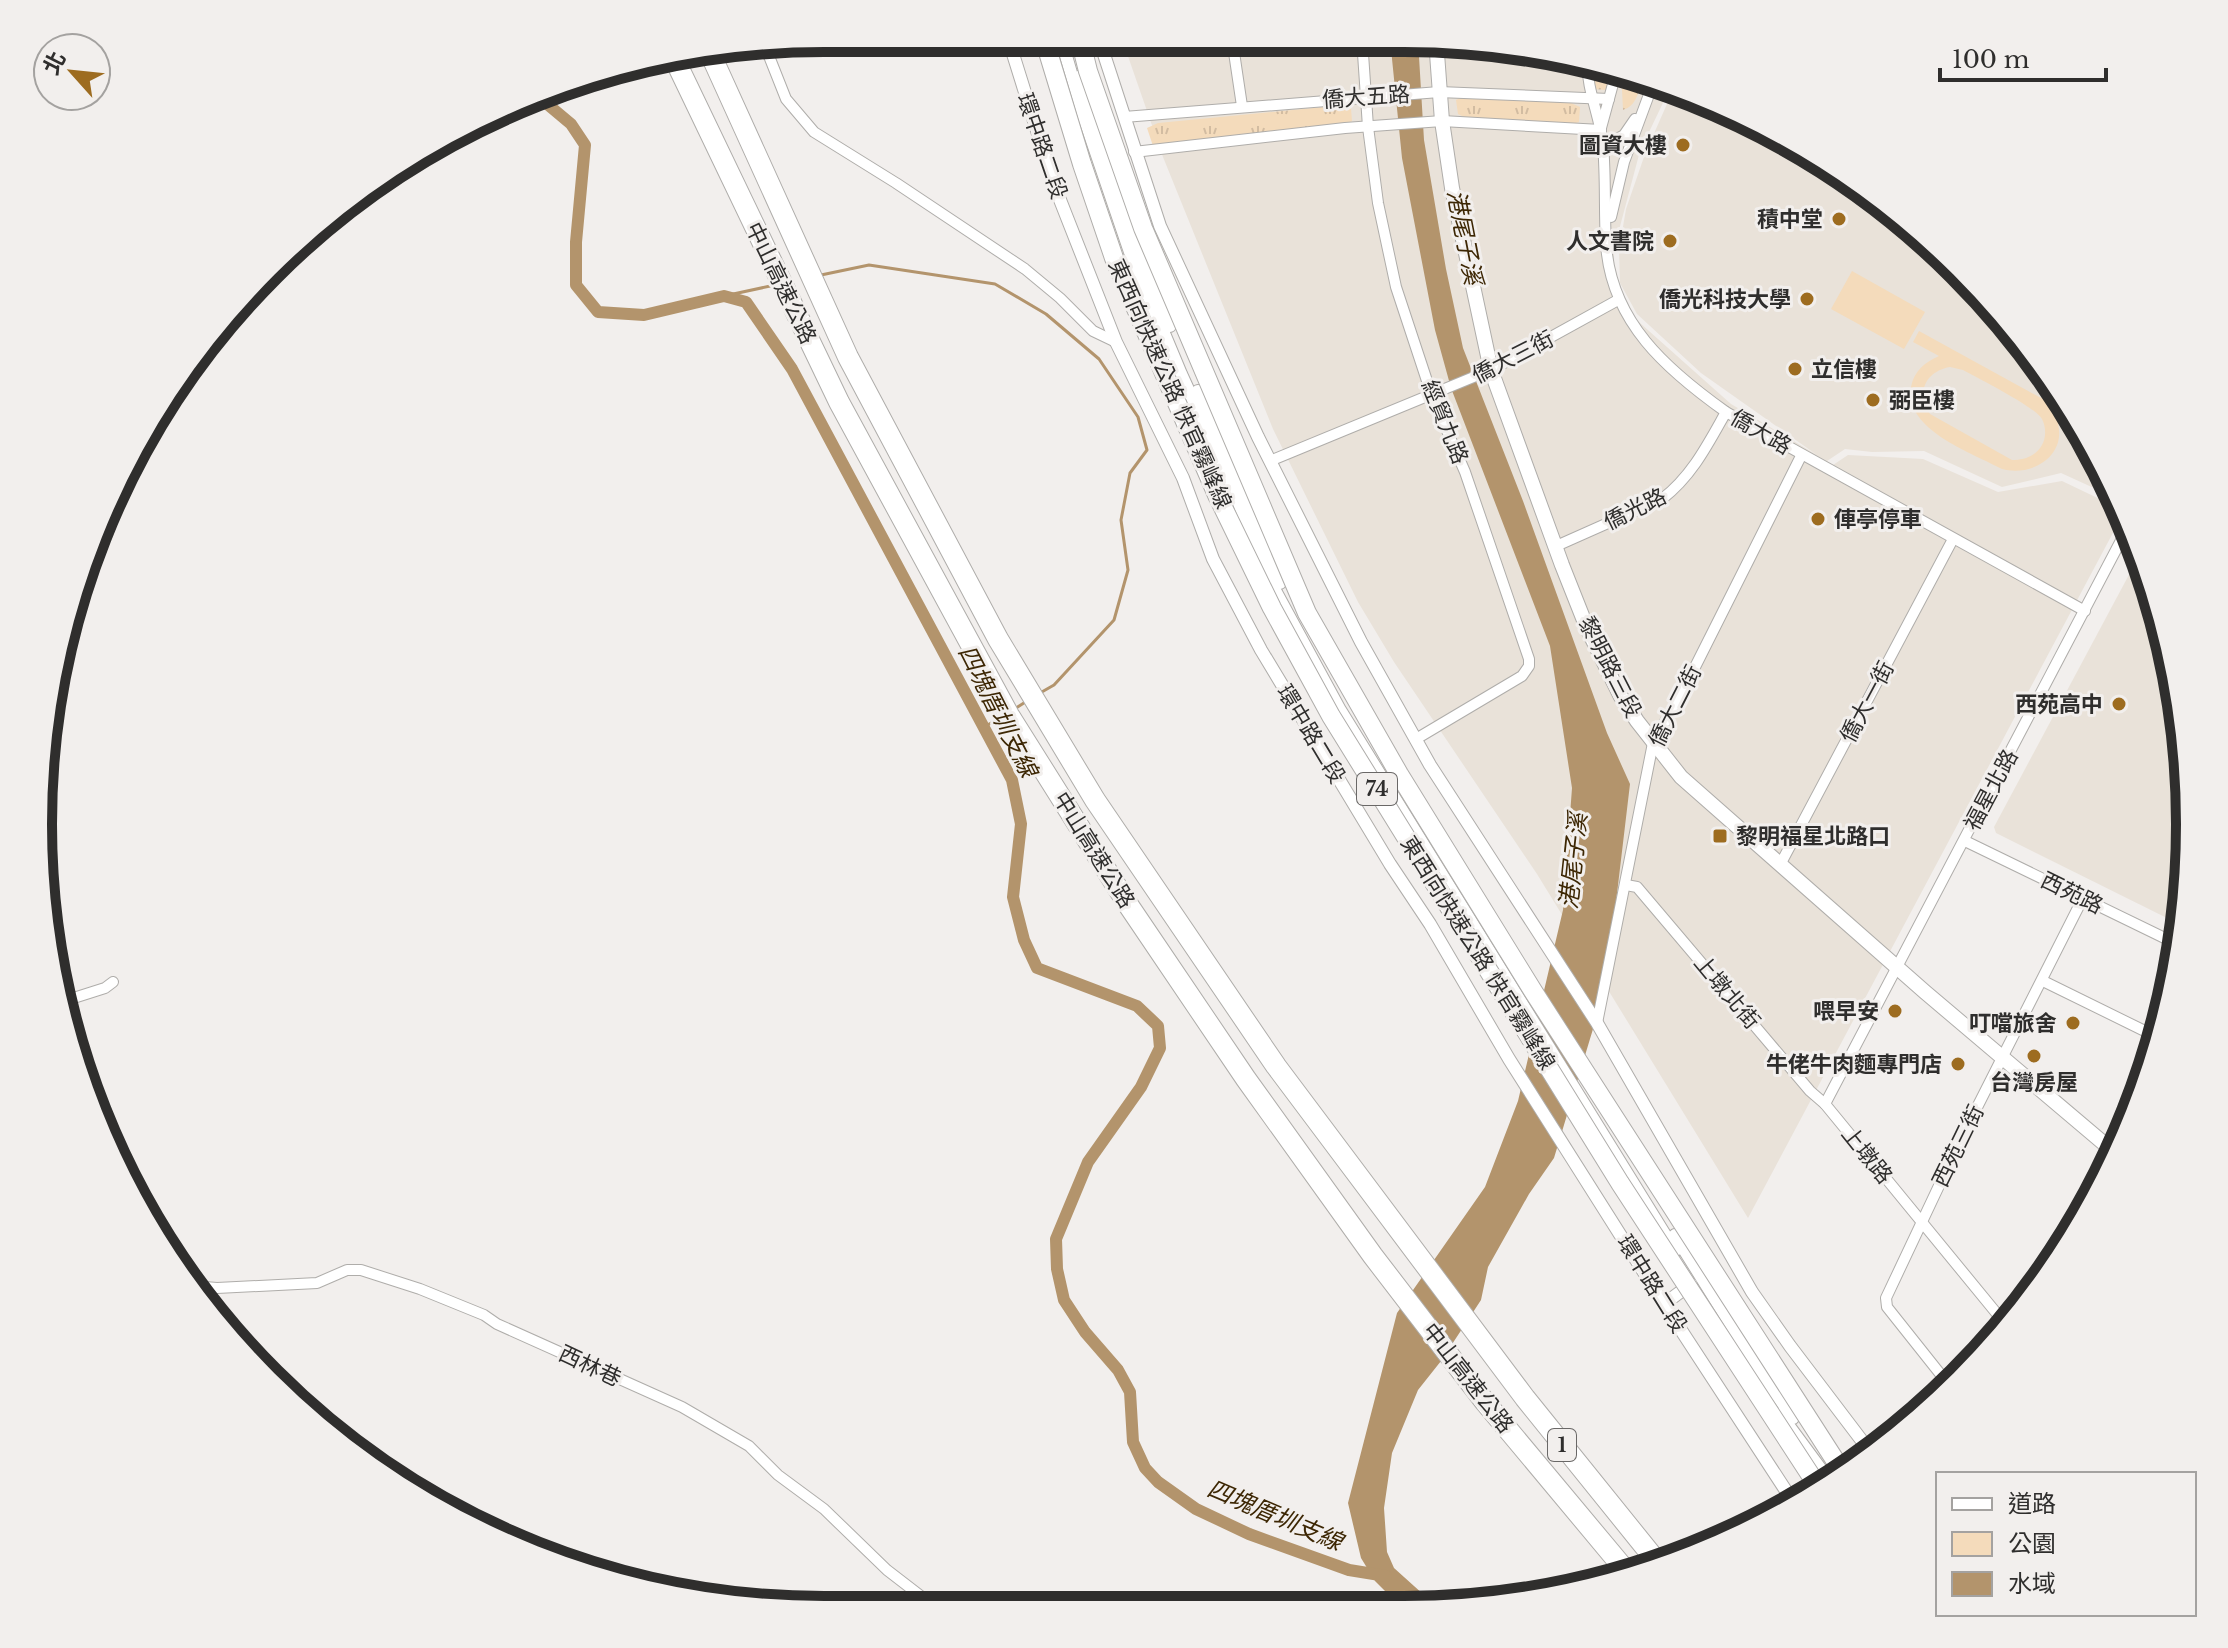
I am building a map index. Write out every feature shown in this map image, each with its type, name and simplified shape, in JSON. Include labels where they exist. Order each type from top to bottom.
[{"type":"highway","name":"東西向快速公路 快官霧峰線","points":[[1048,52],[1114,258],[1217,495],[1272,608],[1340,729],[1620,1183],[1813,1479]]},
{"type":"highway","name":"東西向快速公路 快官霧峰線","points":[[1083,52],[1143,228],[1307,613],[1399,774],[1533,991],[1837,1463]]},
{"type":"highway","name":"中山高速公路","points":[[713,61],[848,357],[998,639],[1095,800],[1276,1066],[1525,1398],[1652,1555]]},
{"type":"highway","name":"中山高速公路","points":[[678,66],[839,402],[1009,715],[1129,906],[1246,1079],[1393,1283],[1485,1402],[1621,1565]]},
{"type":"main road","name":"黎明路三段","points":[[1437,53],[1442,121],[1464,254],[1491,370],[1554,547],[1620,695],[1681,777],[2105,1145]]},
{"type":"street","name":"環中路二段","points":[[1012,52],[1053,182],[1116,342],[1183,478],[1213,559],[1261,650],[1390,864],[1430,924],[1509,1059],[1788,1494]]},
{"type":"street","name":"環中路二段","points":[[1065,52],[1130,252],[1271,583],[1340,710],[1576,1093],[1698,1280],[1829,1468]]},
{"type":"street","name":"環中路二段","points":[[1073,52],[1109,165],[1175,340],[1248,498],[1284,596],[1332,682],[1577,1078],[1770,1400],[1823,1472]]},
{"type":"street","points":[[1103,52],[1160,226],[1270,461],[1353,628],[1430,765],[1597,1023],[1731,1258],[1790,1346],[1864,1443]]},
{"type":"street","points":[[1234,52],[1242,106]]},
{"type":"street","name":"經貿九路","points":[[1363,52],[1368,127],[1378,203],[1396,287],[1465,472],[1528,654],[1529,666],[1522,676],[1416,739]]},
{"type":"street","points":[[768,55],[786,99],[814,132],[1025,269],[1093,331],[1116,342]]},
{"type":"street","name":"僑大路","points":[[1587,74],[1603,147],[1606,247],[1618,300],[1644,343],[1672,371],[1726,412],[2085,611]]},
{"type":"street","name":"僑大路","points":[[1601,130],[1611,80]]},
{"type":"street","name":"僑大五路","points":[[1124,117],[1439,92],[1609,99]]},
{"type":"street","points":[[1606,247],[1613,204],[1649,92]]},
{"type":"street","points":[[1603,147],[1624,135],[1644,103]]},
{"type":"street","name":"僑大五路","points":[[1134,152],[1442,121],[1601,130]]},
{"type":"street","name":"僑大三街","points":[[1270,461],[1491,370],[1618,300]]},
{"type":"street","name":"僑光路","points":[[1554,547],[1662,499],[1674,490],[1698,461],[1726,412]]},
{"type":"street","name":"僑大二街","points":[[1597,1023],[1653,743],[1688,681],[1801,456]]},
{"type":"street","name":"僑大一街","points":[[1780,865],[1953,539]]},
{"type":"street","name":"福星北路","points":[[1898,968],[2121,540]]},
{"type":"street","name":"西苑路","points":[[1965,841],[2167,939]]},
{"type":"street","name":"上墩北街","points":[[1626,885],[1637,887],[1810,1091],[1825,1104]]},
{"type":"street","name":"西苑三街","points":[[1943,1377],[1887,1307],[1888,1291],[2083,898]]},
{"type":"street","name":"上墩路","points":[[1898,968],[1825,1104],[1998,1315]]},
{"type":"street","points":[[2043,981],[2147,1032]]},
{"type":"street","points":[[72,998],[105,988],[113,982]]},
{"type":"street","points":[[1664,1304],[1731,1258]]},
{"type":"street","name":"西林巷","points":[[207,1287],[317,1283],[347,1270],[361,1270],[420,1289],[484,1315],[497,1324],[682,1407],[749,1446],[778,1475],[824,1509],[887,1570],[921,1596]]},
{"type":"shaded area","points":[[1127,52],[1454,54],[1555,67],[1604,78],[1665,98],[1640,151],[1614,249],[1613,284],[1631,315],[1731,404],[1817,455],[1701,373],[1637,314],[1620,283],[1619,250],[1626,209],[1669,99],[1790,155],[1833,182],[1913,244],[1984,315],[2046,395],[2073,438],[2099,491],[2061,473],[2002,487],[1924,451],[1845,449],[1827,461],[1833,465],[1848,455],[1923,459],[1998,492],[2062,481],[2104,501],[2116,527],[1748,1218],[1537,874],[1394,662],[1358,602],[1273,429],[1163,157]]},
{"type":"shaded area","name":"西苑高中","points":[[2132,569],[2150,624],[2169,723],[2176,824],[2170,919],[1996,833],[1994,827]]},
{"type":"green space","points":[[1593,75],[1609,80],[1606,90],[1592,89]]},
{"type":"green space","points":[[1622,84],[1640,89],[1634,101],[1623,110]]},
{"type":"green space","points":[[1464,96],[1571,103],[1580,107],[1579,122],[1570,125],[1466,118],[1458,114],[1456,100]]},
{"type":"green space","points":[[1344,105],[1351,108],[1352,121],[1345,125],[1153,146],[1147,128],[1158,123]]},
{"type":"green space","points":[[1852,271],[1925,312],[1904,349],[1831,309]]},
{"type":"green space","points":[[1919,331],[2052,404],[2067,429],[2058,424],[2057,446],[2052,454],[2044,462],[2025,470],[2002,469],[1942,438],[1929,427],[1918,416],[1912,402],[1911,387],[1917,372],[1939,356],[1913,342]],"holes":[[[1950,367],[1963,370],[2018,400],[2042,419],[2045,437],[2034,454],[2012,460],[1930,414],[1923,391],[1929,378]]]},
{"type":"water","name":"港尾子溪","points":[[1391,52],[1419,53],[1424,140],[1463,348],[1523,501],[1607,733],[1630,784],[1606,986],[1554,1158],[1529,1194],[1488,1267],[1481,1300],[1418,1390],[1392,1453],[1384,1508],[1387,1552],[1394,1568],[1424,1595],[1390,1596],[1375,1581],[1361,1558],[1348,1503],[1397,1313],[1485,1187],[1518,1101],[1563,910],[1572,788],[1550,646],[1451,388],[1435,330],[1402,158]]},
{"type":"waterway","name":"四塊厝圳支線","points":[[547,104],[571,124],[585,145],[576,242],[576,285],[598,312],[644,315],[724,296],[746,302],[792,369],[1012,780],[1021,824],[1013,897],[1024,940],[1037,968],[1137,1006],[1158,1026],[1160,1048],[1141,1087],[1088,1162],[1056,1239],[1057,1269],[1064,1300],[1085,1332],[1118,1370],[1130,1392],[1133,1442],[1145,1468],[1158,1482],[1196,1509],[1249,1534],[1349,1570],[1386,1576]]},
{"type":"waterway","points":[[821,275],[869,265],[995,284],[1046,314],[1099,359],[1138,417],[1147,450],[1130,473],[1121,520],[1128,570],[1114,620],[1054,685],[1040,693]]},
{"type":"waterway","points":[[724,296],[775,285]]},
{"type":"waterway","points":[[1013,710],[1027,701]]},
{"type":"waterway","points":[[984,727],[1000,718]]},
{"type":"place","name":"圖資大樓","points":[[1683,145]]},
{"type":"place","name":"積中堂","points":[[1839,219]]},
{"type":"place","name":"人文書院","points":[[1670,241]]},
{"type":"place","name":"僑光科技大學","points":[[1807,299]]},
{"type":"place","name":"立信樓","points":[[1795,369]]},
{"type":"place","name":"弼臣樓","points":[[1873,400]]},
{"type":"place","name":"俥亭停車","points":[[1818,519]]},
{"type":"place","name":"西苑高中","points":[[2119,704]]},
{"type":"place","name":"黎明福星北路口","points":[[1720,836]]},
{"type":"place","name":"喂早安","points":[[1895,1011]]},
{"type":"place","name":"叮噹旅舍","points":[[2073,1023]]},
{"type":"place","name":"台灣房屋","points":[[2034,1056]]},
{"type":"place","name":"牛佬牛肉麵專門店","points":[[1958,1064]]}]
